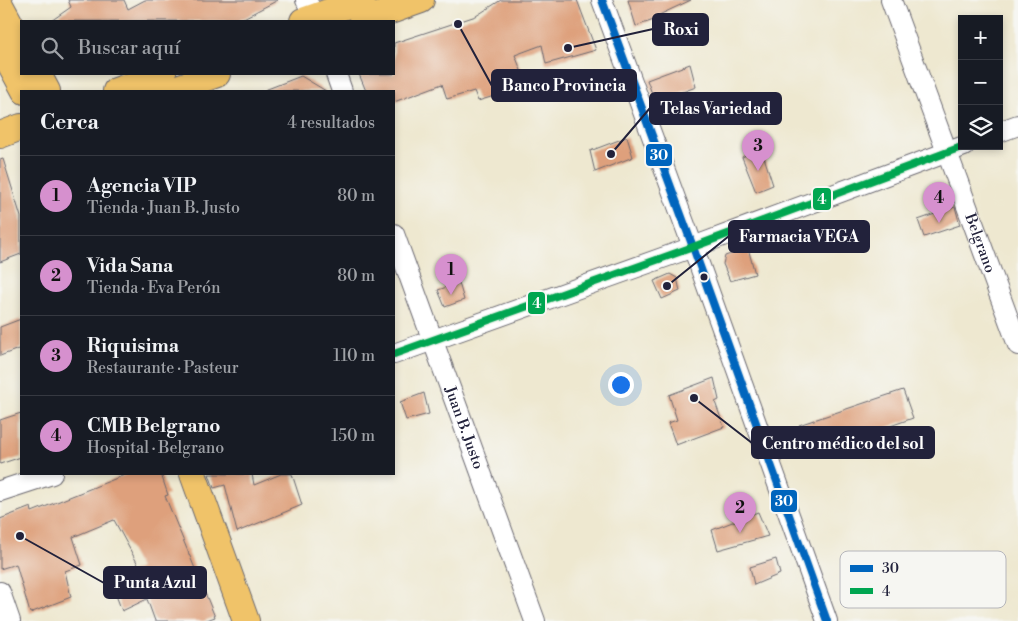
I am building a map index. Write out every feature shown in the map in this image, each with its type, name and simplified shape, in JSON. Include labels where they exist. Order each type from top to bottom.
[{"type":"main road","points":[[310,15],[362,0]]},
{"type":"main road","points":[[365,20],[421,0]]},
{"type":"main road","points":[[0,5],[20,42]]},
{"type":"main road","points":[[0,45],[24,90]]},
{"type":"main road","points":[[39,75],[46,90]]},
{"type":"main road","points":[[119,90],[160,75]]},
{"type":"main road","points":[[172,90],[214,75]]},
{"type":"main road","points":[[0,135],[20,127]]},
{"type":"main road","points":[[0,154],[20,146]]},
{"type":"main road","points":[[180,475],[232,621]]},
{"type":"main road","points":[[193,475],[246,621]]},
{"type":"street","points":[[602,0],[827,621]]},
{"type":"street","name":"Belgrano","points":[[891,0],[955,150],[1018,345]]},
{"type":"street","points":[[336,75],[342,90]]},
{"type":"street","points":[[1003,130],[1018,124]]},
{"type":"street","points":[[395,354],[693,247],[955,150]]},
{"type":"street","name":"Juan B. Justo","points":[[395,237],[535,621]]},
{"type":"street","points":[[0,491],[49,475]]},
{"type":"street","points":[[0,592],[10,621]]},
{"type":"building","points":[[68,0],[124,0],[128,9],[145,0],[278,0],[240,20],[52,20],[71,7]]},
{"type":"building","points":[[501,0],[577,0],[596,50],[546,64],[542,45],[515,55],[524,78],[502,86],[504,93],[478,101],[474,91],[447,99],[442,84],[395,102],[395,90],[366,90],[359,75],[395,75],[395,43],[476,16]]},
{"type":"building","points":[[628,0],[691,0],[659,15],[660,18],[636,26]]},
{"type":"building","points":[[690,64],[696,87],[655,102],[647,80]]},
{"type":"building","points":[[301,76],[324,90],[265,90]]},
{"type":"building","points":[[627,137],[633,157],[595,172],[590,151]]},
{"type":"building","points":[[761,148],[773,185],[756,192],[742,157]]},
{"type":"building","points":[[3,159],[20,214],[20,254],[0,262],[0,160]]},
{"type":"building","points":[[955,207],[960,225],[924,237],[918,220]]},
{"type":"building","points":[[748,248],[755,274],[730,281],[723,264],[725,256]]},
{"type":"building","points":[[670,274],[677,278],[680,291],[662,299],[654,281]]},
{"type":"building","points":[[459,283],[464,300],[445,307],[438,290]]},
{"type":"building","points":[[20,319],[20,348],[0,356],[0,327]]},
{"type":"building","points":[[714,378],[719,400],[715,402],[724,427],[676,445],[668,423],[677,420],[669,395]]},
{"type":"building","points":[[903,390],[913,418],[808,455],[799,425]]},
{"type":"building","points":[[424,393],[429,414],[406,420],[400,402]]},
{"type":"building","points":[[20,413],[20,457],[0,464],[0,420]]},
{"type":"building","points":[[124,475],[161,475],[168,495],[165,496],[215,617],[204,621],[155,621],[147,599],[122,611],[111,582],[140,568],[114,520],[73,537],[82,565],[65,571],[71,597],[30,613],[16,564],[0,569],[0,519],[31,507],[32,512]]},
{"type":"building","points":[[209,475],[252,475],[254,485],[279,475],[292,475],[302,505],[237,532],[225,485],[214,488]]},
{"type":"building","points":[[758,512],[768,536],[718,550],[712,530]]},
{"type":"building","points":[[776,559],[780,574],[754,585],[750,567]]},
{"type":"transit line","name":"30","points":[[602,0],[827,621]]},
{"type":"transit line","name":"4","points":[[395,354],[693,247],[958,148]]},
{"type":"place","name":"Banco Provincia","points":[[458,24]]},
{"type":"place","name":"Roxi","points":[[568,48]]},
{"type":"place","name":"Telas Variedad","points":[[611,154]]},
{"type":"place","name":"Riquisima","points":[[758,171]]},
{"type":"place","name":"CMB Belgrano","points":[[939,223]]},
{"type":"place","name":"Farmacia VEGA","points":[[667,286]]},
{"type":"place","name":"Agencia VIP","points":[[451,295]]},
{"type":"place","name":"Centro médico del sol","points":[[694,398]]},
{"type":"place","name":"Vida Sana","points":[[740,533]]},
{"type":"place","name":"Punta Azul","points":[[20,536]]}]
